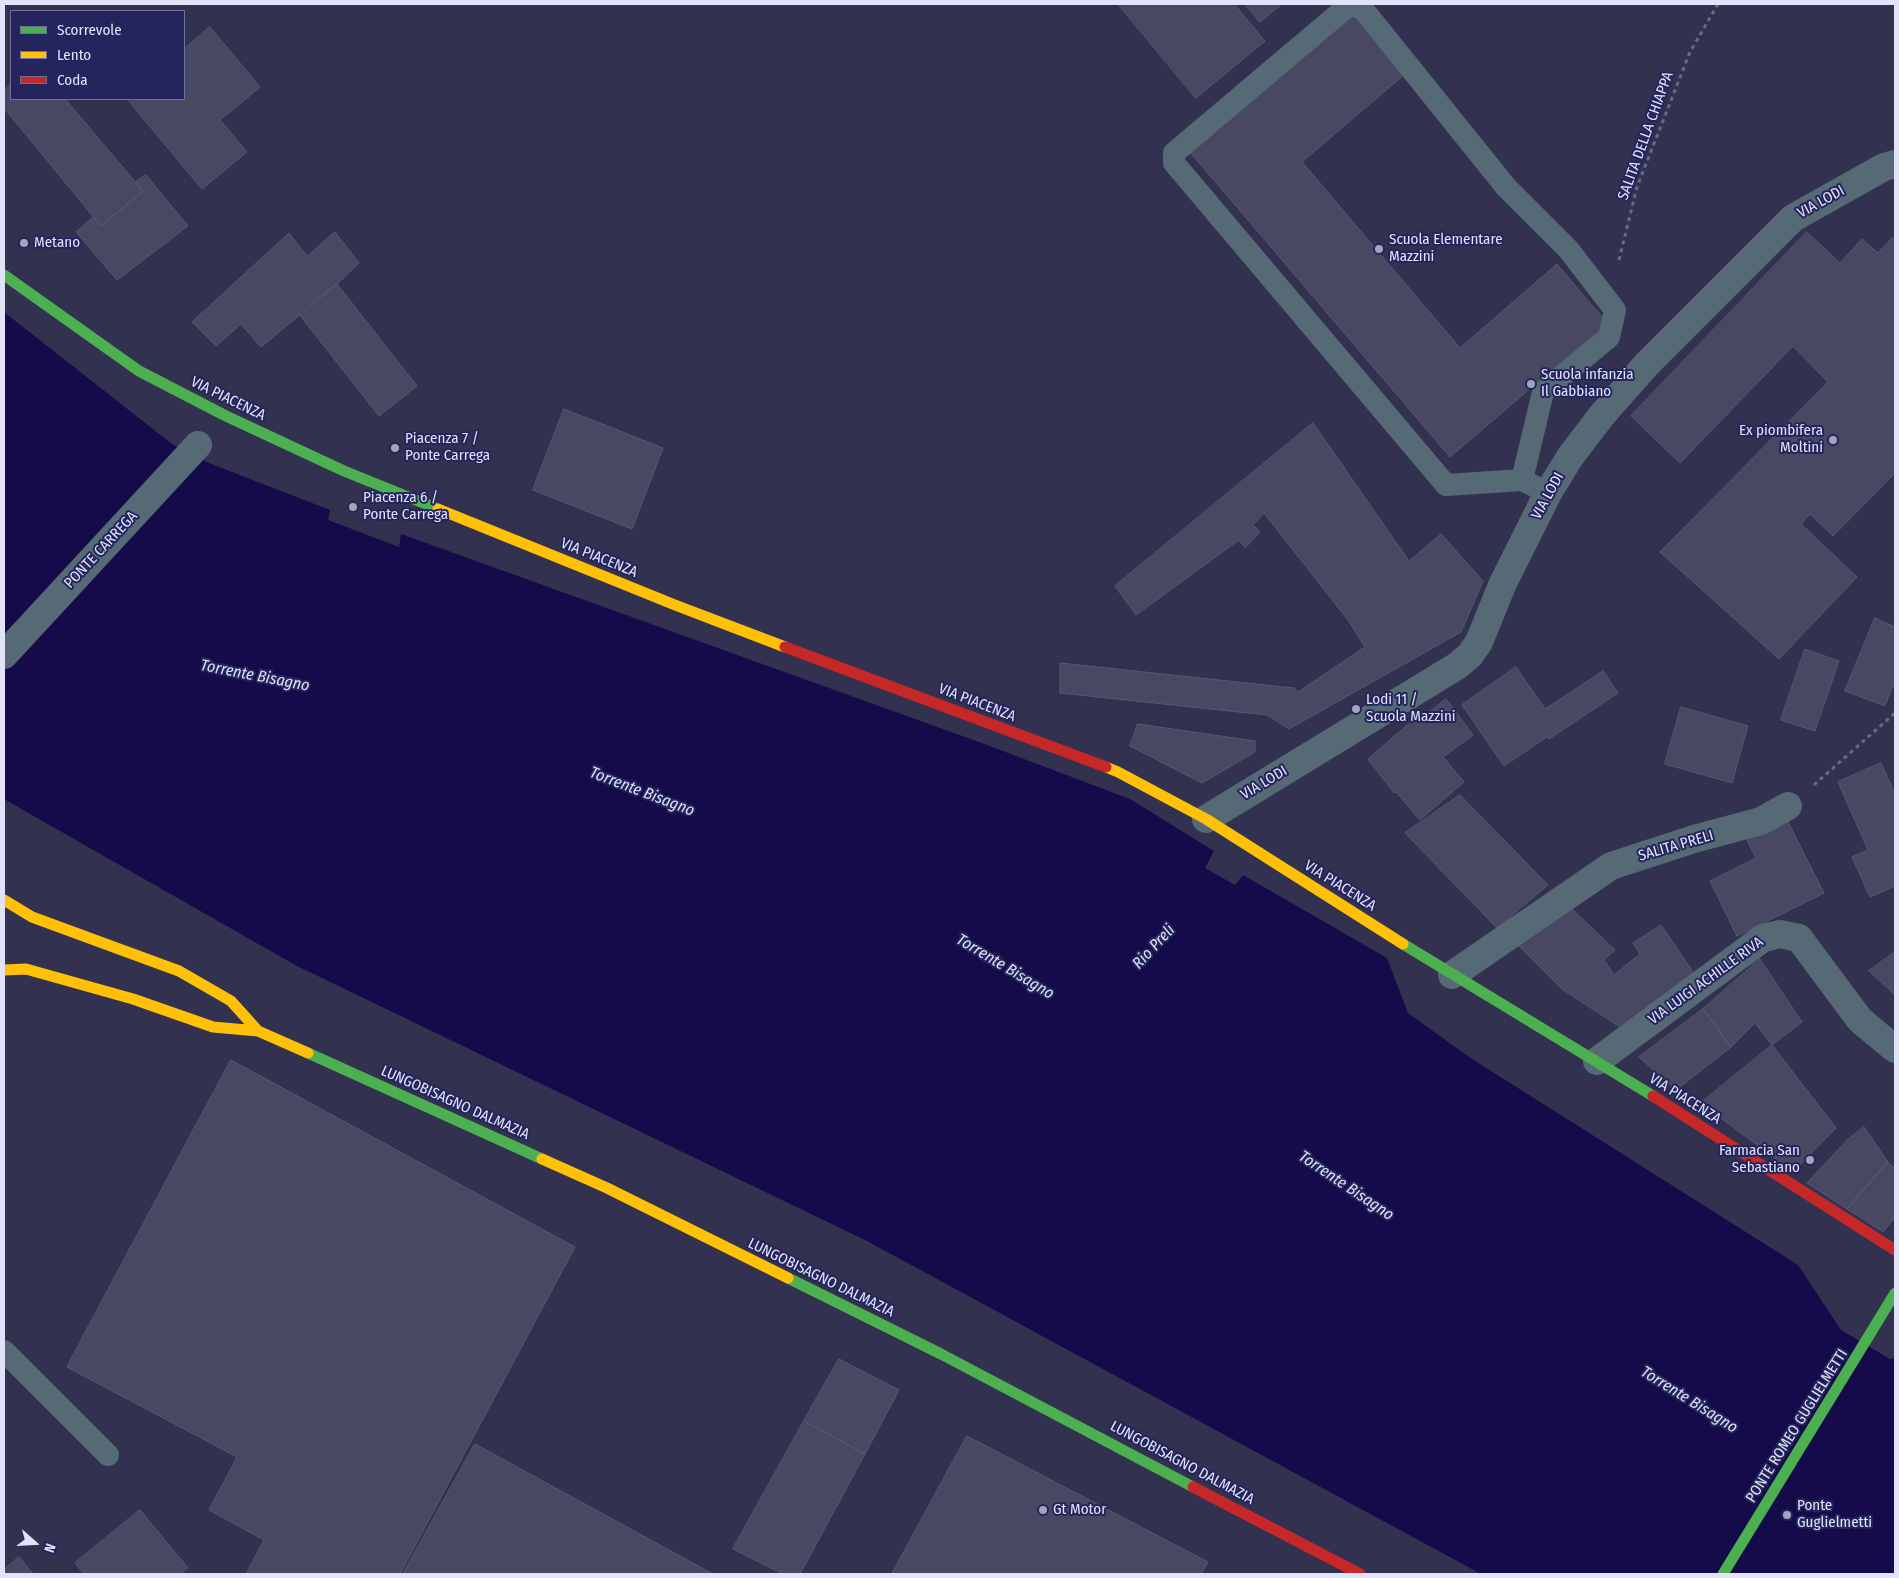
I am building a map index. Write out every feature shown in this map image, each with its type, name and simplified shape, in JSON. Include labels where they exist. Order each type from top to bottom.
[{"type":"main road","name":"VIA PIACENZA","points":[[4,275],[139,371],[226,416],[344,471],[675,605],[1118,772],[1206,819],[1452,975],[1597,1061],[1895,1250]]},
{"type":"main road","name":"LUNGOBISAGNO DALMAZIA","points":[[4,900],[32,916],[179,971],[231,1001],[258,1031]]},
{"type":"main road","name":"LUNGOBISAGNO DALMAZIA","points":[[4,970],[26,969],[133,999],[212,1027],[258,1031],[625,1197],[941,1354],[1360,1574]]},
{"type":"main road","name":"PONTE ROMEO GUGLIELMETTI","points":[[1723,1574],[1895,1293]]},
{"type":"street","name":"VIA LODI","points":[[1206,819],[1458,666],[1470,655],[1479,642],[1503,583],[1548,493],[1602,415],[1647,364],[1793,218],[1884,167],[1895,164]]},
{"type":"street","name":"PONTE CARREGA","points":[[4,656],[198,445]]},
{"type":"street","name":"SALITA PRELI","points":[[1452,975],[1611,866],[1761,820],[1788,806]]},
{"type":"street","name":"VIA LUIGI ACHILLE RIVA","points":[[1597,1061],[1763,938],[1780,934],[1799,938],[1860,1020],[1895,1048]]},
{"type":"lane","points":[[1522,480],[1542,392],[1610,337],[1615,310],[1568,249],[1506,187],[1362,8],[1349,5],[1174,153],[1174,162],[1446,485],[1522,480],[1548,493]]},
{"type":"lane","points":[[4,1351],[108,1455]]},
{"type":"path","name":"SALITA DELLA CHIAPPA","points":[[1620,266],[1618,257],[1637,187],[1690,52],[1718,4]]},
{"type":"path","points":[[1788,806],[1895,713]]},
{"type":"water","points":[[4,312],[172,444],[209,463],[330,510],[328,520],[399,547],[401,534],[979,742],[1130,799],[1214,851],[1205,868],[1235,885],[1243,875],[1387,958],[1408,1013],[1469,1057],[1798,1265],[1841,1330],[1890,1359],[1895,1358],[1895,1574],[1481,1574],[867,1241],[295,965],[4,799]]},
{"type":"building","points":[[1118,4],[1234,4],[1265,41],[1196,98]]},
{"type":"building","points":[[1245,4],[1282,4],[1260,22]]},
{"type":"building","points":[[1352,12],[1405,74],[1302,162],[1460,348],[1557,264],[1607,323],[1450,457],[1189,151]]},
{"type":"building","points":[[210,27],[260,87],[220,120],[247,152],[202,189],[128,100],[185,100],[185,48]]},
{"type":"building","points":[[10,85],[10,100],[66,100],[143,191],[101,226],[4,108],[4,91]]},
{"type":"building","points":[[146,175],[188,226],[117,280],[76,232],[93,217],[101,226],[143,191],[136,182]]},
{"type":"building","points":[[335,232],[359,263],[337,284],[261,347],[241,324],[216,346],[192,322],[289,233],[307,256]]},
{"type":"building","name":"Ex piombifera Moltini","points":[[1807,232],[1840,263],[1862,239],[1878,253],[1895,235],[1895,473],[1833,536],[1810,514],[1801,524],[1857,577],[1779,659],[1660,552],[1828,382],[1793,346],[1680,463],[1631,416]]},
{"type":"building","points":[[337,284],[417,386],[379,416],[299,314]]},
{"type":"building","points":[[564,409],[663,448],[632,529],[533,490]]},
{"type":"building","points":[[1313,423],[1409,561],[1441,534],[1483,581],[1461,632],[1289,729],[1267,715],[1060,693],[1060,663],[1294,688],[1298,692],[1365,647],[1348,620],[1264,513],[1253,525],[1260,532],[1245,548],[1239,540],[1136,615],[1115,586]]},
{"type":"building","points":[[1875,618],[1895,627],[1895,680],[1885,706],[1845,691]]},
{"type":"building","points":[[1805,649],[1839,661],[1815,731],[1781,720]]},
{"type":"building","points":[[1516,667],[1545,709],[1603,671],[1618,693],[1549,739],[1547,737],[1504,766],[1462,705]]},
{"type":"building","points":[[1446,699],[1473,735],[1443,757],[1464,782],[1420,820],[1396,792],[1394,793],[1368,759],[1413,720],[1415,723]]},
{"type":"building","points":[[1681,707],[1748,726],[1732,783],[1665,764]]},
{"type":"building","points":[[1138,724],[1255,741],[1255,752],[1202,783],[1130,746]]},
{"type":"building","points":[[1881,763],[1895,794],[1895,886],[1870,897],[1852,857],[1868,850],[1838,782]]},
{"type":"building","points":[[1460,795],[1548,885],[1497,928],[1405,833]]},
{"type":"building","points":[[1785,816],[1824,893],[1737,936],[1710,881],[1756,858],[1745,836]]},
{"type":"building","points":[[1572,909],[1615,950],[1604,960],[1614,975],[1640,954],[1633,943],[1661,925],[1698,979],[1629,1033],[1562,989],[1519,946]]},
{"type":"building","points":[[1895,952],[1895,995],[1869,971]]},
{"type":"building","points":[[1760,959],[1802,1022],[1772,1045],[1755,1023],[1731,1047],[1703,1009]]},
{"type":"building","points":[[1703,1009],[1731,1047],[1676,1090],[1639,1057]]},
{"type":"building","points":[[1772,1045],[1836,1128],[1793,1172],[1701,1103]]},
{"type":"building","points":[[231,1060],[575,1247],[400,1574],[246,1574],[264,1540],[209,1510],[237,1457],[67,1367]]},
{"type":"building","points":[[1864,1127],[1888,1162],[1847,1209],[1807,1183],[1848,1139]]},
{"type":"building","points":[[1888,1162],[1895,1169],[1895,1217],[1883,1232],[1847,1209]]},
{"type":"building","points":[[839,1359],[899,1390],[865,1454],[804,1421]]},
{"type":"building","points":[[804,1421],[865,1454],[800,1574],[783,1574],[733,1549]]},
{"type":"building","points":[[967,1436],[1208,1562],[1201,1574],[892,1574]]},
{"type":"building","points":[[475,1444],[713,1574],[403,1574]]},
{"type":"building","points":[[140,1510],[188,1568],[180,1574],[84,1574],[75,1563]]},
{"type":"building","points":[[19,1557],[33,1574],[4,1574],[4,1570]]},
{"type":"traffic: fast","points":[[4,275],[139,371],[226,416],[344,471],[438,509]]},
{"type":"traffic: fast","points":[[1403,944],[1653,1096]]},
{"type":"traffic: fast","points":[[308,1053],[542,1159]]},
{"type":"traffic: fast","points":[[788,1278],[941,1354],[1193,1487]]},
{"type":"traffic: fast","points":[[1723,1574],[1895,1293]]},
{"type":"traffic: slow","points":[[438,509],[675,605],[785,647]]},
{"type":"traffic: slow","points":[[1106,767],[1206,819],[1403,944]]},
{"type":"traffic: slow","points":[[4,900],[32,917],[179,971],[231,1001],[258,1031]]},
{"type":"traffic: slow","points":[[4,970],[26,969],[133,999],[213,1027],[258,1031],[308,1053]]},
{"type":"traffic: slow","points":[[542,1159],[607,1188],[788,1278]]},
{"type":"traffic: jam","points":[[785,647],[1106,767]]},
{"type":"traffic: jam","points":[[1653,1096],[1895,1250]]},
{"type":"traffic: jam","points":[[1193,1487],[1360,1574]]},
{"type":"place","name":"Metano","points":[[24,243]]},
{"type":"place","name":"Scuola Elementare Mazzini","points":[[1379,249]]},
{"type":"place","name":"Scuola infanzia Il Gabbiano","points":[[1531,384]]},
{"type":"place","name":"Ex piombifera Moltini","points":[[1833,440]]},
{"type":"place","name":"Piacenza 7 / Ponte Carrega","points":[[395,448]]},
{"type":"place","name":"Piacenza 6 / Ponte Carrega","points":[[353,507]]},
{"type":"place","name":"Lodi 11 / Scuola Mazzini","points":[[1356,709]]},
{"type":"place","name":"Farmacia San Sebastiano","points":[[1810,1160]]},
{"type":"place","name":"Gt Motor","points":[[1043,1510]]},
{"type":"place","name":"Ponte Guglielmetti","points":[[1787,1515]]},
{"type":"water label","name":"Torrente Bisagno","points":[[255,676]]},
{"type":"water label","name":"Torrente Bisagno","points":[[642,792]]},
{"type":"water label","name":"Rio Preli","points":[[1154,947]]},
{"type":"water label","name":"Torrente Bisagno","points":[[1005,967]]},
{"type":"water label","name":"Torrente Bisagno","points":[[1346,1186]]},
{"type":"water label","name":"Torrente Bisagno","points":[[1689,1400]]}]
